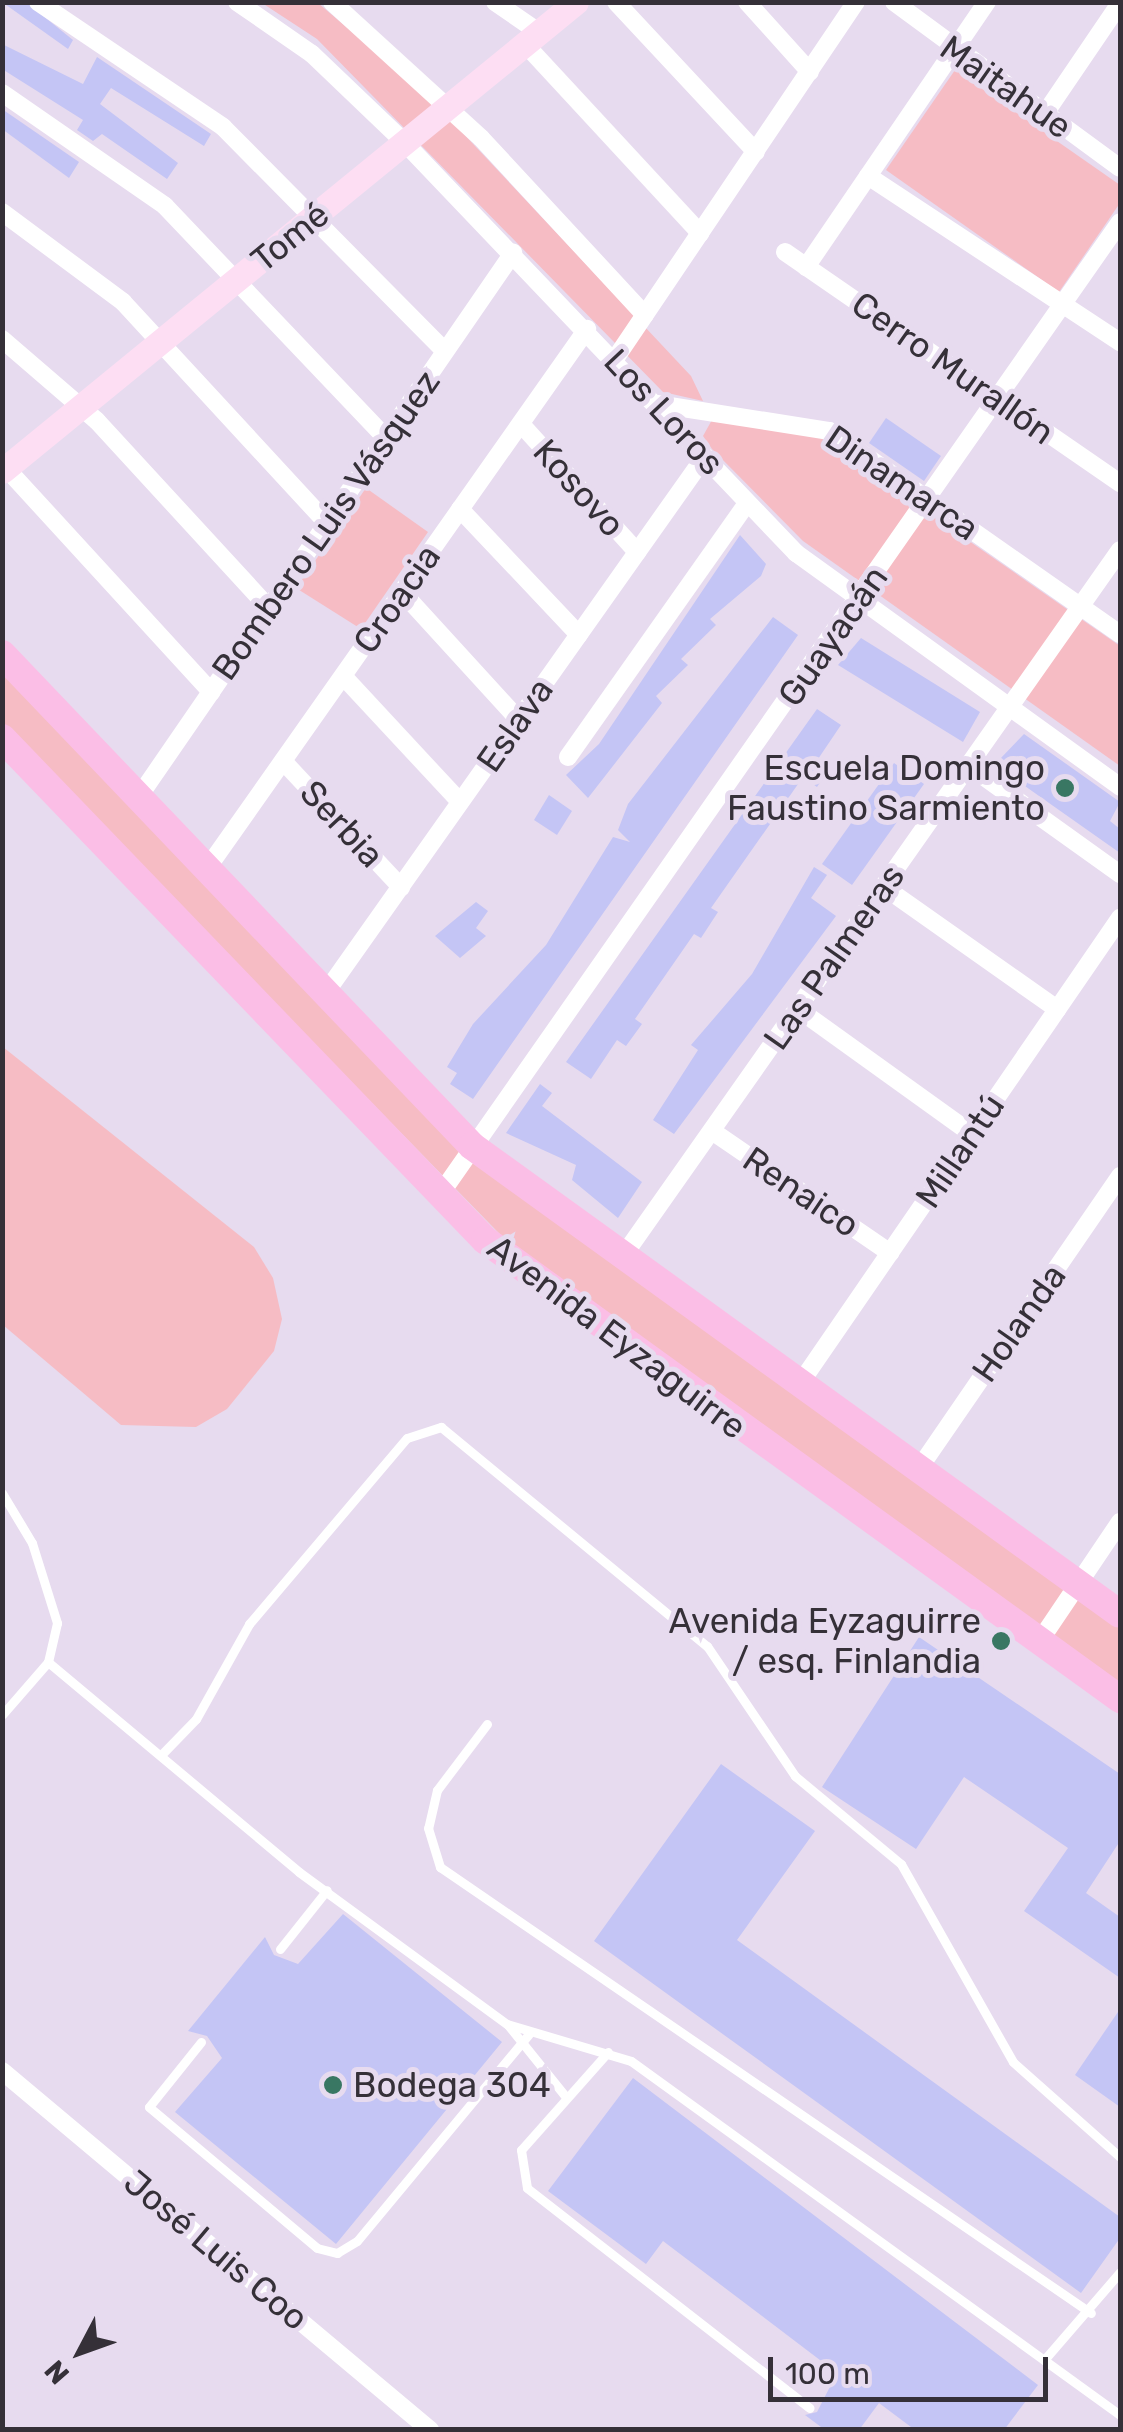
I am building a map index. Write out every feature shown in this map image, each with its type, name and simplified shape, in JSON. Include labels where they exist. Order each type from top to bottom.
[{"type":"main road","name":"Avenida Eyzaguirre","points":[[2,654],[472,1146],[621,1259],[1120,1614]]},
{"type":"main road","name":"Avenida Eyzaguirre","points":[[2,738],[440,1196],[523,1273],[1120,1700]]},
{"type":"street","points":[[38,2],[224,127],[446,352]]},
{"type":"street","name":"Los Loros","points":[[237,2],[312,54],[405,143],[587,329],[747,503],[859,600],[1120,787]]},
{"type":"street","points":[[332,2],[448,108],[645,315]]},
{"type":"street","points":[[495,2],[533,38],[700,233]]},
{"type":"street","name":"Tomé","points":[[4,470],[576,2]]},
{"type":"street","points":[[616,2],[756,152]]},
{"type":"street","points":[[746,2],[810,72]]},
{"type":"street","points":[[615,359],[856,2]]},
{"type":"street","name":"Maitahue","points":[[894,2],[953,52],[1120,168]]},
{"type":"street","points":[[806,267],[987,2]]},
{"type":"street","points":[[1044,115],[1120,3]]},
{"type":"street","points":[[2,93],[156,198],[386,438]]},
{"type":"street","points":[[868,176],[1120,342]]},
{"type":"street","points":[[2,212],[89,272],[328,523]]},
{"type":"street","name":"Guayacán","points":[[440,1196],[1120,222]]},
{"type":"street","name":"Bombero Luis Vásquez","points":[[138,798],[513,252]]},
{"type":"street","name":"Cerro Murallón","points":[[785,252],[1120,483]]},
{"type":"street","name":"Croacia","points":[[206,870],[587,329]]},
{"type":"street","points":[[2,339],[81,408],[269,608]]},
{"type":"street","name":"Dinamarca","points":[[657,404],[818,426],[930,499],[1120,634]]},
{"type":"street","name":"Kosovo","points":[[520,424],[638,552]]},
{"type":"street","name":"Eslava","points":[[324,994],[706,456]]},
{"type":"street","points":[[4,470],[211,692]]},
{"type":"street","points":[[568,756],[747,503]]},
{"type":"street","points":[[460,509],[578,635]]},
{"type":"street","name":"Las Palmeras","points":[[621,1259],[1120,550]]},
{"type":"street","points":[[402,592],[519,720]]},
{"type":"street","points":[[342,676],[460,802]]},
{"type":"street","name":"Serbia","points":[[283,761],[401,886]]},
{"type":"street","points":[[969,766],[1120,874]]},
{"type":"street","points":[[884,886],[1057,1010]]},
{"type":"street","name":"Millantú","points":[[799,1385],[1120,918]]},
{"type":"street","points":[[798,1009],[972,1134]]},
{"type":"street","name":"Renaico","points":[[712,1131],[890,1253]]},
{"type":"street","name":"Holanda","points":[[918,1470],[1120,1176]]},
{"type":"street","points":[[1039,1642],[1120,1522]]},
{"type":"street","name":"José Luis Coo","points":[[2,2071],[430,2430]]},
{"type":"lane","points":[[161,1755],[196,1719],[249,1624],[395,1452],[416,1429],[441,1427],[707,1646],[795,1776],[901,1864],[1013,2062],[1120,2157]]},
{"type":"lane","points":[[2,1493],[52,1588],[58,1623],[48,1662],[2,1715]]},
{"type":"lane","points":[[48,1662],[327,1890],[507,2024],[530,2034],[608,2052],[1120,2415]]},
{"type":"lane","points":[[487,1724],[437,1790],[428,1828],[440,1867],[1091,2313]]},
{"type":"lane","points":[[280,1949],[327,1890]]},
{"type":"lane","points":[[507,2024],[518,2048],[566,2096]]},
{"type":"lane","points":[[201,2042],[148,2107],[317,2248],[337,2253],[357,2241],[530,2034]]},
{"type":"lane","points":[[608,2052],[521,2150],[532,2196],[810,2408]]},
{"type":"lane","points":[[1044,2360],[1091,2313],[1120,2272]]},
{"type":"shaded area","points":[[262,3],[318,3],[429,97],[691,376],[703,401],[663,392],[317,39]]},
{"type":"shaded area","points":[[955,70],[1120,185],[1120,203],[1059,292],[886,170]]},
{"type":"shaded area","points":[[713,418],[818,436],[1120,646],[1120,766],[803,541],[712,449],[703,436]]},
{"type":"shaded area","points":[[366,488],[428,532],[361,629],[296,588]]},
{"type":"shaded area","points":[[2,664],[442,1129],[1120,1622],[1120,1686],[526,1261],[3,725]]},
{"type":"shaded area","points":[[3,1047],[254,1247],[273,1278],[282,1319],[274,1351],[227,1409],[196,1427],[121,1425],[3,1325]]},
{"type":"building","points":[[2,2],[26,2],[73,40],[68,49]]},
{"type":"building","points":[[2,44],[83,84],[97,57],[211,134],[204,146],[111,88],[100,104],[178,163],[167,179],[102,134],[93,141],[77,130],[83,120],[2,69]]},
{"type":"building","points":[[2,109],[79,162],[69,178],[2,129]]},
{"type":"building","points":[[886,418],[941,456],[924,481],[869,443]]},
{"type":"building","points":[[740,535],[766,564],[761,576],[710,619],[716,625],[681,659],[688,665],[656,696],[662,703],[588,798],[566,775],[599,744]]},
{"type":"building","points":[[773,617],[798,635],[473,1099],[450,1084],[457,1073],[447,1067],[473,1024],[546,945],[613,837],[630,842],[618,830],[628,804]]},
{"type":"building","points":[[861,638],[980,712],[963,742],[838,665]]},
{"type":"building","points":[[817,709],[841,725],[816,762],[828,770],[817,787],[803,777],[711,908],[718,912],[701,938],[694,934],[635,1019],[642,1024],[626,1046],[617,1040],[591,1079],[566,1062]]},
{"type":"building","points":[[1024,734],[1120,802],[1110,821],[1120,829],[1120,853],[1002,770],[999,760]]},
{"type":"building","points":[[894,763],[924,784],[852,885],[822,864]]},
{"type":"building","points":[[549,795],[572,811],[557,835],[534,820]]},
{"type":"building","points":[[814,867],[827,875],[811,898],[836,916],[674,1134],[653,1120],[698,1050],[691,1045],[752,974]]},
{"type":"building","points":[[476,902],[488,911],[476,928],[486,936],[460,958],[435,936]]},
{"type":"building","points":[[540,1084],[552,1093],[542,1106],[642,1182],[618,1218],[572,1180],[576,1165],[506,1133]]},
{"type":"building","points":[[919,1637],[1120,1774],[1120,1841],[1086,1893],[1120,1917],[1120,1978],[1024,1911],[1068,1848],[964,1777],[916,1849],[822,1787]]},
{"type":"building","points":[[721,1764],[815,1831],[737,1940],[1120,2217],[1120,2238],[1081,2293],[594,1941]]},
{"type":"building","name":"Bodega 304","points":[[343,1914],[502,2042],[336,2244],[175,2112],[222,2058],[207,2036],[188,2031],[265,1937],[274,1955],[298,1964]]},
{"type":"building","points":[[1120,2009],[1120,2107],[1075,2075]]},
{"type":"building","points":[[633,2078],[1038,2385],[1004,2430],[915,2430],[879,2403],[859,2430],[825,2430],[805,2415],[817,2412],[837,2373],[663,2241],[646,2264],[548,2191]]},
{"type":"place","name":"Escuela Domingo Faustino Sarmiento","points":[[1065,788]]},
{"type":"place","name":"Avenida Eyzaguirre / esq. Finlandia","points":[[1001,1641]]},
{"type":"place","name":"Bodega 304","points":[[333,2085]]}]
